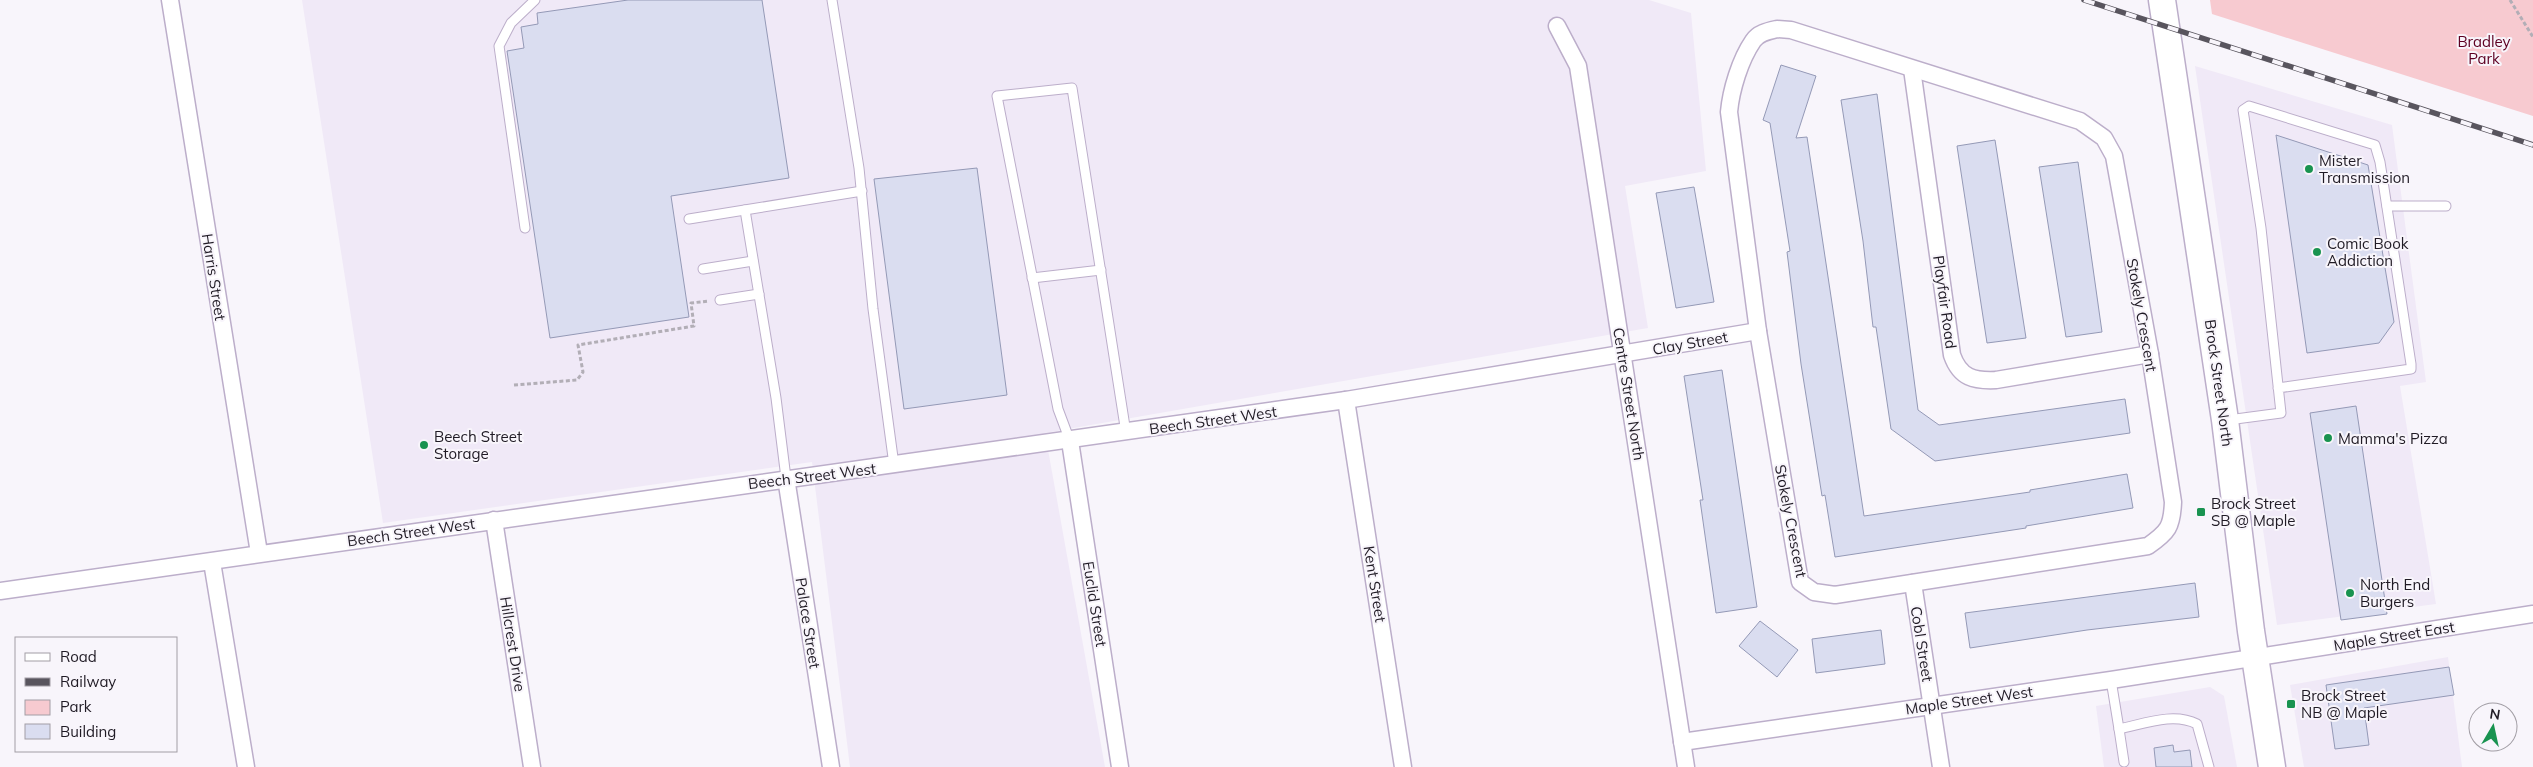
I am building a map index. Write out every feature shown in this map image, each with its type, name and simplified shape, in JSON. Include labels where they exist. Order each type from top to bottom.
[{"type":"main road","name":"Brock Street North","points":[[2162,0],[2225,420],[2255,657],[2272,767]]},
{"type":"street","name":"Harris Street","points":[[170,0],[259,554]]},
{"type":"street","name":"Centre Street North","points":[[1556,26],[1578,66],[1686,767]]},
{"type":"street","name":"Stokely Crescent","points":[[1777,29],[1790,30],[2080,121],[2104,138],[2114,156],[2150,354],[2173,502],[2172,519],[2165,534],[2148,546],[1835,594],[1814,592],[1800,582],[1758,331],[1729,112],[1732,88],[1753,40],[1764,32],[1777,29]]},
{"type":"street","name":"Playfair Road","points":[[1912,69],[1952,355],[1956,366],[1970,378],[1996,380],[2150,354]]},
{"type":"street","name":"Clay Street","points":[[1623,355],[1758,331]]},
{"type":"street","name":"Beech Street West","points":[[0,591],[786,478],[1126,433],[1346,400],[1623,355]]},
{"type":"street","name":"Kent Street","points":[[1346,400],[1403,767]]},
{"type":"street","name":"Euclid Street","points":[[1070,441],[1120,767]]},
{"type":"street","name":"Palace Street","points":[[786,478],[830,767]]},
{"type":"street","name":"Hillcrest Drive","points":[[494,520],[532,767]]},
{"type":"street","points":[[212,562],[246,767]]},
{"type":"street","name":"Cobl Street","points":[[1913,583],[1941,767]]},
{"type":"street","name":"Maple Street East","points":[[2255,657],[2533,614]]},
{"type":"street","name":"Maple Street West","points":[[1682,742],[2112,680],[2255,657]]},
{"type":"lane","points":[[525,228],[499,46],[511,23],[535,0]]},
{"type":"lane","points":[[832,0],[862,191],[873,309],[894,465]]},
{"type":"lane","points":[[1070,441],[1058,409],[996,96],[1072,88],[1126,433]]},
{"type":"lane","points":[[2225,420],[2281,413],[2278,388],[2261,228],[2243,110],[2249,106],[2375,145],[2387,206],[2411,369],[2278,388]]},
{"type":"lane","points":[[689,219],[862,191]]},
{"type":"lane","points":[[2387,206],[2446,206]]},
{"type":"lane","points":[[745,210],[776,398],[786,478]]},
{"type":"lane","points":[[703,269],[753,261]]},
{"type":"lane","points":[[1032,278],[1101,270]]},
{"type":"lane","points":[[720,300],[759,294]]},
{"type":"lane","points":[[2112,680],[2124,762]]},
{"type":"lane","points":[[2119,729],[2157,720],[2184,718],[2197,724],[2209,767]]},
{"type":"path","points":[[2510,0],[2533,37]]},
{"type":"path","points":[[514,385],[577,380],[583,372],[578,344],[694,326],[691,304],[720,300]]},
{"type":"shaded area","points":[[302,0],[1649,0],[1691,13],[1706,171],[1625,186],[1648,328],[1045,433],[1105,767],[850,767],[812,462],[383,523]]},
{"type":"shaded area","points":[[2195,66],[2392,125],[2426,382],[2400,386],[2436,604],[2277,625]]},
{"type":"shaded area","points":[[2448,657],[2462,767],[2304,767],[2290,685]]},
{"type":"shaded area","points":[[2210,687],[2224,696],[2237,767],[2104,767],[2096,706]]},
{"type":"green space","name":"Bradley Park","points":[[2210,0],[2533,0],[2533,116],[2212,14]]},
{"type":"building","points":[[628,0],[762,0],[789,178],[671,196],[689,317],[550,338],[507,51],[524,48],[521,27],[538,24],[537,13]]},
{"type":"building","points":[[1781,65],[1816,76],[1796,138],[1807,137],[1864,516],[2030,492],[2030,490],[2127,474],[2133,508],[2026,526],[2026,528],[1835,557],[1825,495],[1822,496],[1801,364],[1787,252],[1790,251],[1770,123],[1763,120]]},
{"type":"building","points":[[1877,94],[1918,410],[1939,425],[2125,399],[2130,433],[1935,461],[1891,429],[1876,327],[1873,327],[1863,241],[1841,100]]},
{"type":"building","points":[[2276,135],[2368,165],[2394,322],[2379,343],[2307,353]]},
{"type":"building","points":[[1995,140],[2026,338],[1987,343],[1957,146]]},
{"type":"building","points":[[2078,162],[2102,332],[2066,337],[2039,167]]},
{"type":"building","points":[[977,168],[1007,395],[904,409],[874,179]]},
{"type":"building","points":[[1694,187],[1714,302],[1676,308],[1656,193]]},
{"type":"building","points":[[1722,370],[1757,607],[1716,613],[1700,500],[1703,500],[1684,376]]},
{"type":"building","points":[[2356,406],[2387,614],[2341,620],[2310,413]]},
{"type":"building","points":[[2195,583],[2199,617],[2087,630],[1970,648],[1965,613]]},
{"type":"building","points":[[1760,621],[1798,650],[1777,677],[1739,646]]},
{"type":"building","points":[[1881,630],[1885,664],[1816,673],[1812,639]]},
{"type":"building","points":[[2449,667],[2454,695],[2364,708],[2369,745],[2335,749],[2326,685]]},
{"type":"building","points":[[2173,745],[2174,752],[2190,750],[2192,767],[2156,767],[2154,748]]},
{"type":"railway","points":[[2084,0],[2533,145]]},
{"type":"place","name":"Mister Transmission","points":[[2309,169]]},
{"type":"place","name":"Comic Book Addiction","points":[[2317,252]]},
{"type":"place","name":"Mamma's Pizza","points":[[2328,438]]},
{"type":"place","name":"Beech Street Storage","points":[[424,445]]},
{"type":"place","name":"Brock Street SB @ Maple","points":[[2201,512]]},
{"type":"place","name":"North End Burgers","points":[[2350,593]]},
{"type":"place","name":"Brock Street NB @ Maple","points":[[2291,704]]}]
